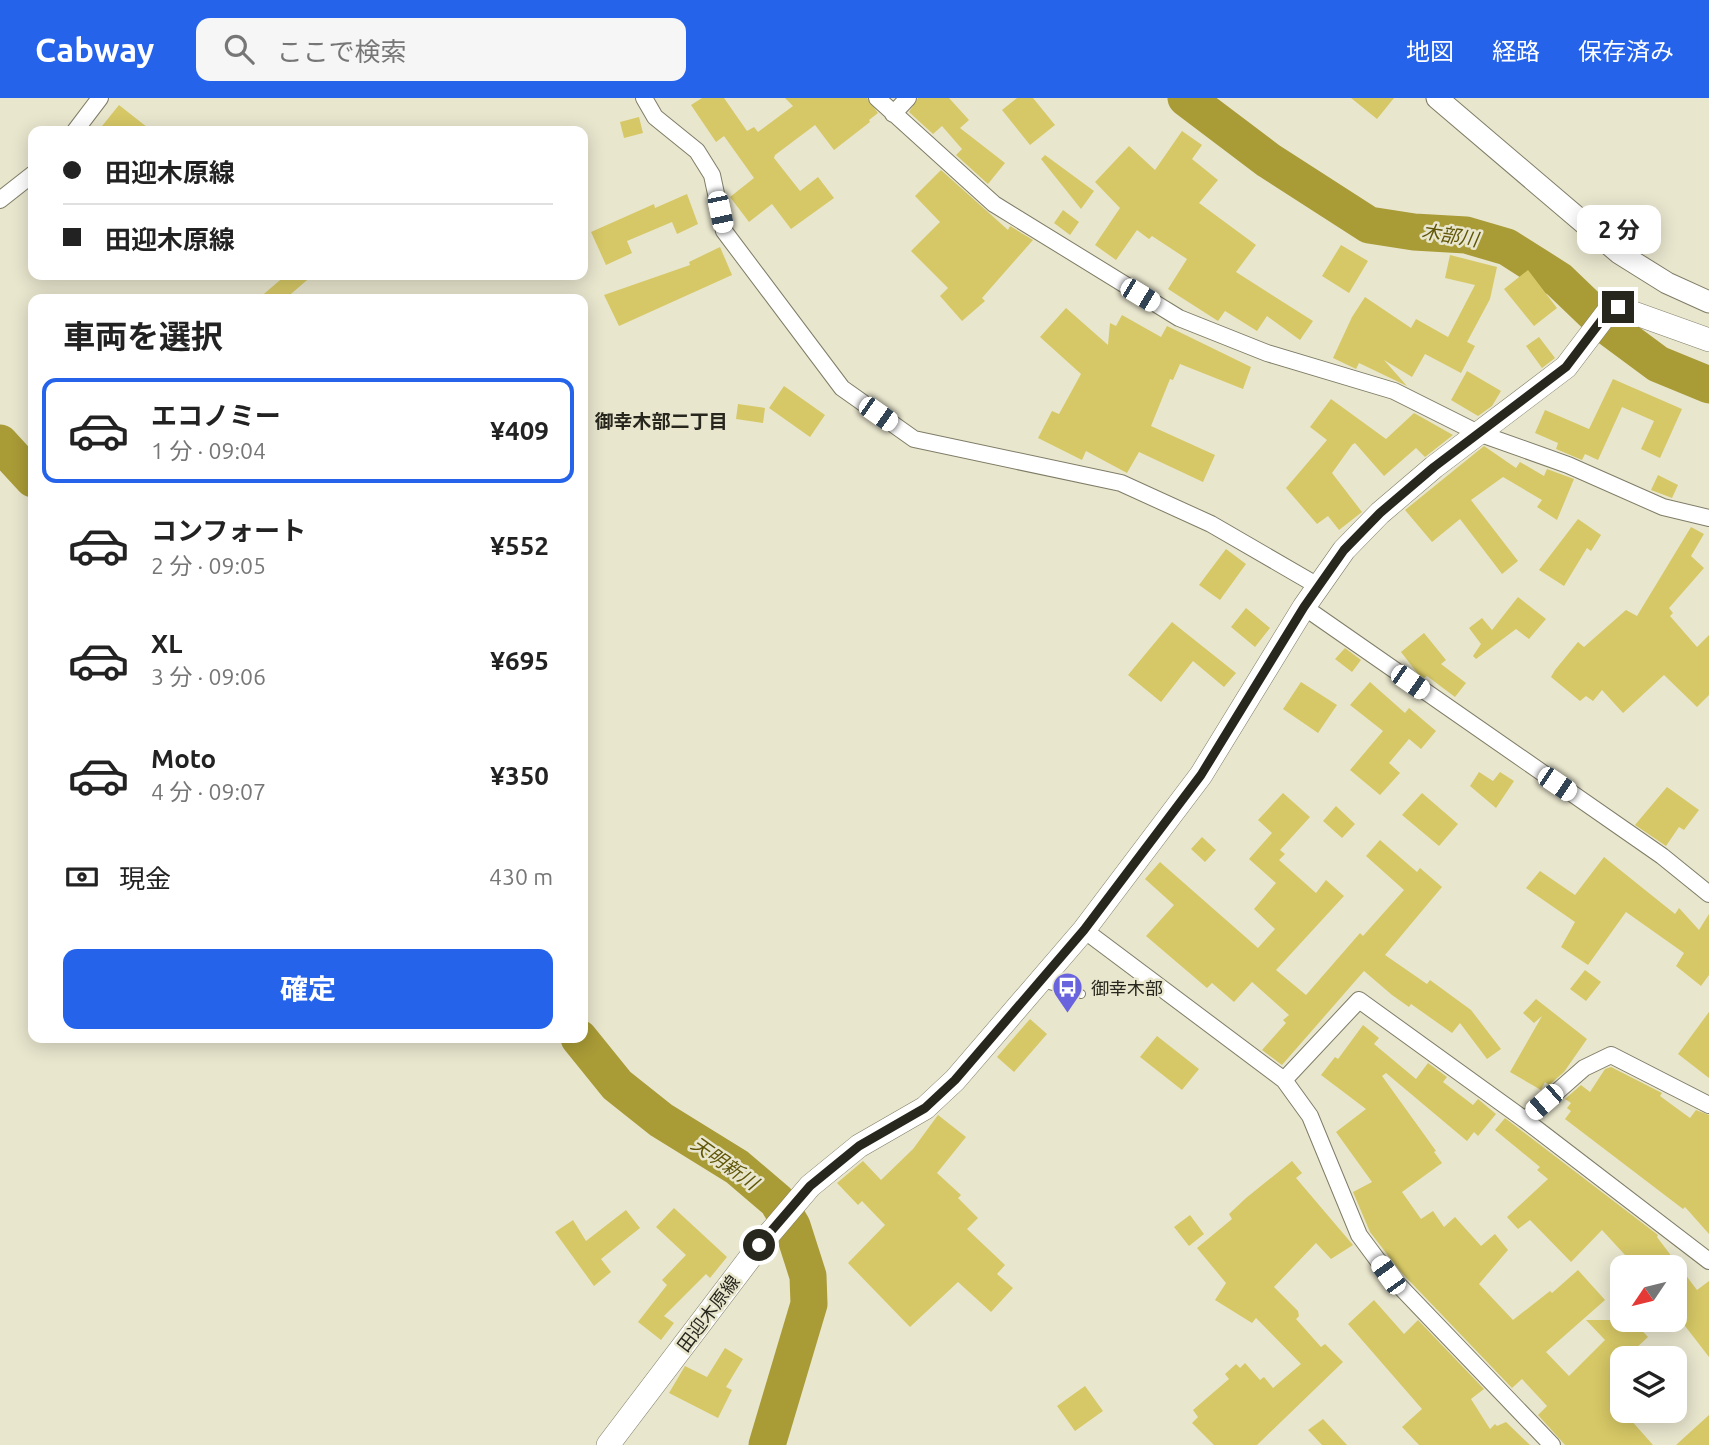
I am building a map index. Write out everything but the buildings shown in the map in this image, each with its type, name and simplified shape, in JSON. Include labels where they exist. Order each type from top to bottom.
[{"type":"main road","name":"田迎木原線","points":[[608,1445],[759,1245],[798,1200],[859,1146],[925,1108],[955,1080],[1084,930],[1201,775],[1318,586],[1344,550],[1380,513],[1478,433],[1566,367],[1607,313],[1618,307],[1709,340]]},
{"type":"street","points":[[79,126],[100,98]]},
{"type":"street","points":[[644,98],[655,117],[697,151],[712,175],[724,231],[842,388],[914,439],[1121,483],[1211,524],[1318,586]]},
{"type":"street","points":[[877,98],[994,204],[1179,318],[1267,354],[1394,391],[1478,433],[1568,465],[1662,507],[1709,518]]},
{"type":"street","points":[[893,114],[908,98]]},
{"type":"street","points":[[1437,98],[1619,253],[1667,283],[1709,302]]},
{"type":"street","points":[[0,200],[28,178]]},
{"type":"street","points":[[1304,607],[1662,856],[1709,894]]},
{"type":"street","points":[[1084,930],[1284,1080],[1310,1116],[1359,1234],[1381,1265],[1552,1445]]},
{"type":"street","points":[[1284,1080],[1359,1000],[1525,1120],[1709,1261]]},
{"type":"street","points":[[1525,1120],[1584,1068],[1611,1055],[1709,1105]]},
{"type":"lane","points":[[1039,982],[1081,994]]},
{"type":"waterway","name":"木部川","points":[[1186,98],[1268,160],[1369,225],[1414,232],[1466,235],[1507,247],[1559,280],[1608,327],[1658,364],[1709,385]]},
{"type":"waterway","name":"天明新川","points":[[0,443],[28,474]]},
{"type":"waterway","name":"天明新川","points":[[583,1043],[617,1085],[661,1120],[737,1167],[777,1201],[792,1226],[808,1276],[809,1304],[767,1445]]},
{"type":"place","name":"御幸木部","points":[[1068,1015]]},
{"type":"district","name":"御幸木部二丁目","points":[[661,421]]},
{"type":"route","points":[[759,1245],[810,1186],[859,1146],[925,1108],[955,1080],[1084,930],[1201,775],[1304,607],[1344,550],[1380,513],[1434,467],[1566,367],[1607,313],[1618,307]]}]
